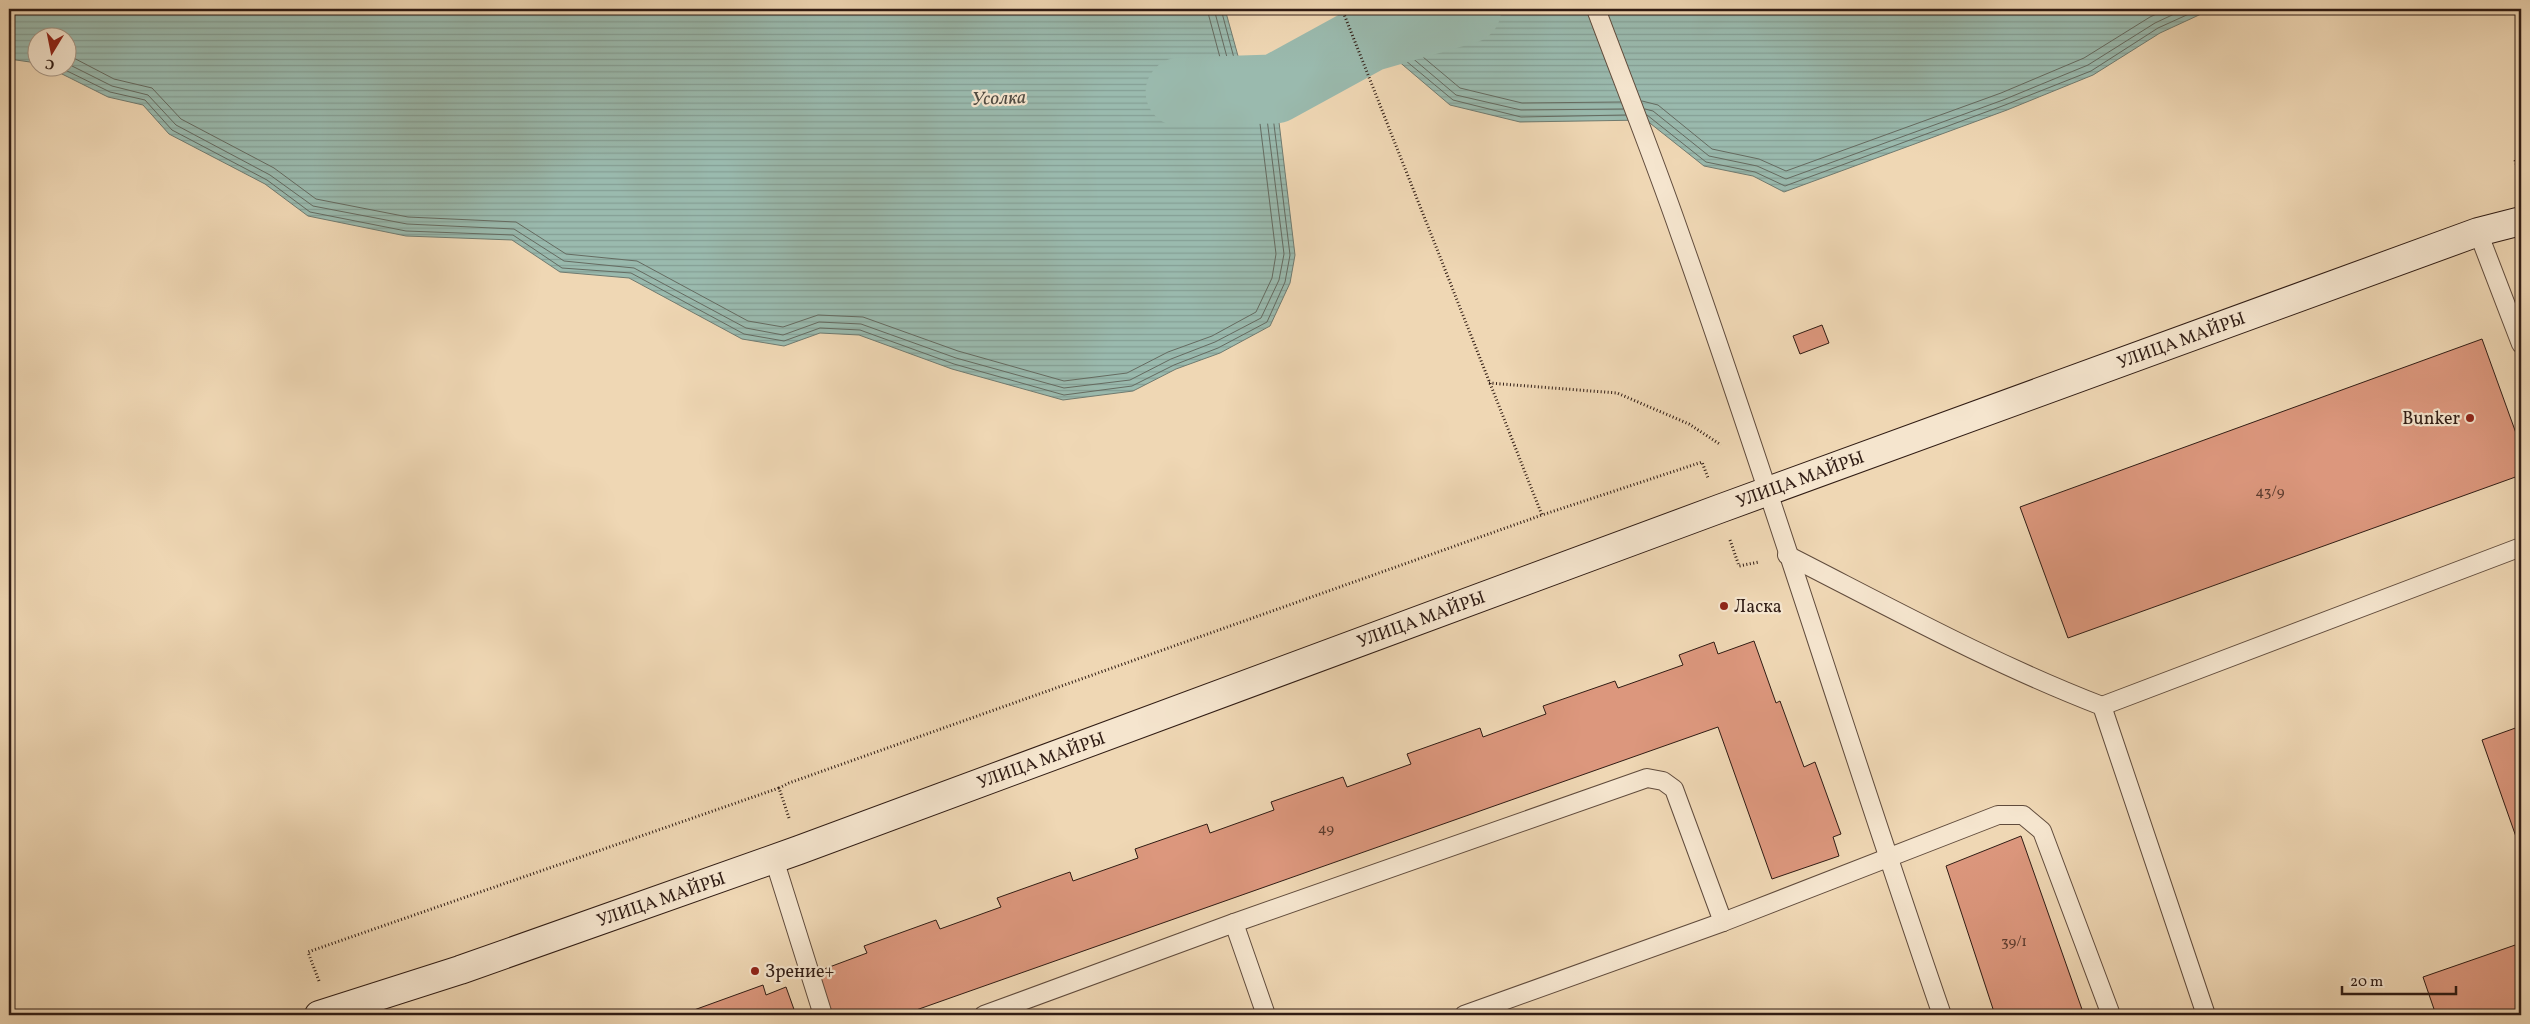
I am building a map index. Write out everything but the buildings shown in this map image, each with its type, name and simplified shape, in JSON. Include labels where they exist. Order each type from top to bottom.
[{"type":"street","name":"УЛИЦА МАЙРЫ","points":[[328,1014],[460,970],[799,850],[1719,508],[2478,232],[2521,221]]},
{"type":"lane","points":[[1596,9],[1680,232],[1768,491],[1787,555],[1888,860],[1942,1015]]},
{"type":"lane","points":[[2478,232],[2521,344]]},
{"type":"lane","points":[[1787,555],[1948,638],[2052,687],[2102,706],[2521,547]]},
{"type":"lane","points":[[2102,706],[2206,1015]]},
{"type":"lane","points":[[984,1015],[1234,923],[1647,778],[1663,781],[1674,789],[1723,922]]},
{"type":"lane","points":[[1464,1015],[1723,922],[1888,860],[1998,815],[2023,815],[2042,831],[2111,1015]]},
{"type":"lane","points":[[774,859],[824,1015]]},
{"type":"lane","points":[[1234,923],[1266,1015]]},
{"type":"path","points":[[1342,9],[1542,515]]},
{"type":"path","points":[[2516,160],[2521,179]]},
{"type":"path","points":[[1489,383],[1617,393],[1689,424],[1722,446]]},
{"type":"path","points":[[328,1014],[308,952],[779,788],[1542,515],[1702,462],[1739,566],[1787,555]]},
{"type":"path","points":[[779,788],[799,850]]},
{"type":"water","points":[[9,9],[1225,9],[1238,56],[1275,89],[1295,255],[1290,283],[1270,326],[1220,353],[1176,369],[1133,391],[1063,400],[952,369],[859,335],[820,333],[784,346],[742,339],[629,278],[560,272],[512,240],[406,236],[308,216],[265,184],[169,134],[143,105],[108,97],[70,78],[78,78],[78,28],[28,28],[28,62],[9,59]]},
{"type":"water","points":[[1378,9],[2212,9],[2160,33],[2093,75],[2007,110],[1784,192],[1753,176],[1704,166],[1646,120],[1520,122],[1450,105],[1370,37]]},
{"type":"waterway","name":"Усолка","points":[[1180,92],[1275,89],[1370,37],[1467,9]]},
{"type":"place","name":"Bunker","points":[[2470,418]]},
{"type":"place","name":"Ласка","points":[[1724,606]]},
{"type":"place","name":"Зрение+","points":[[755,971]]}]
